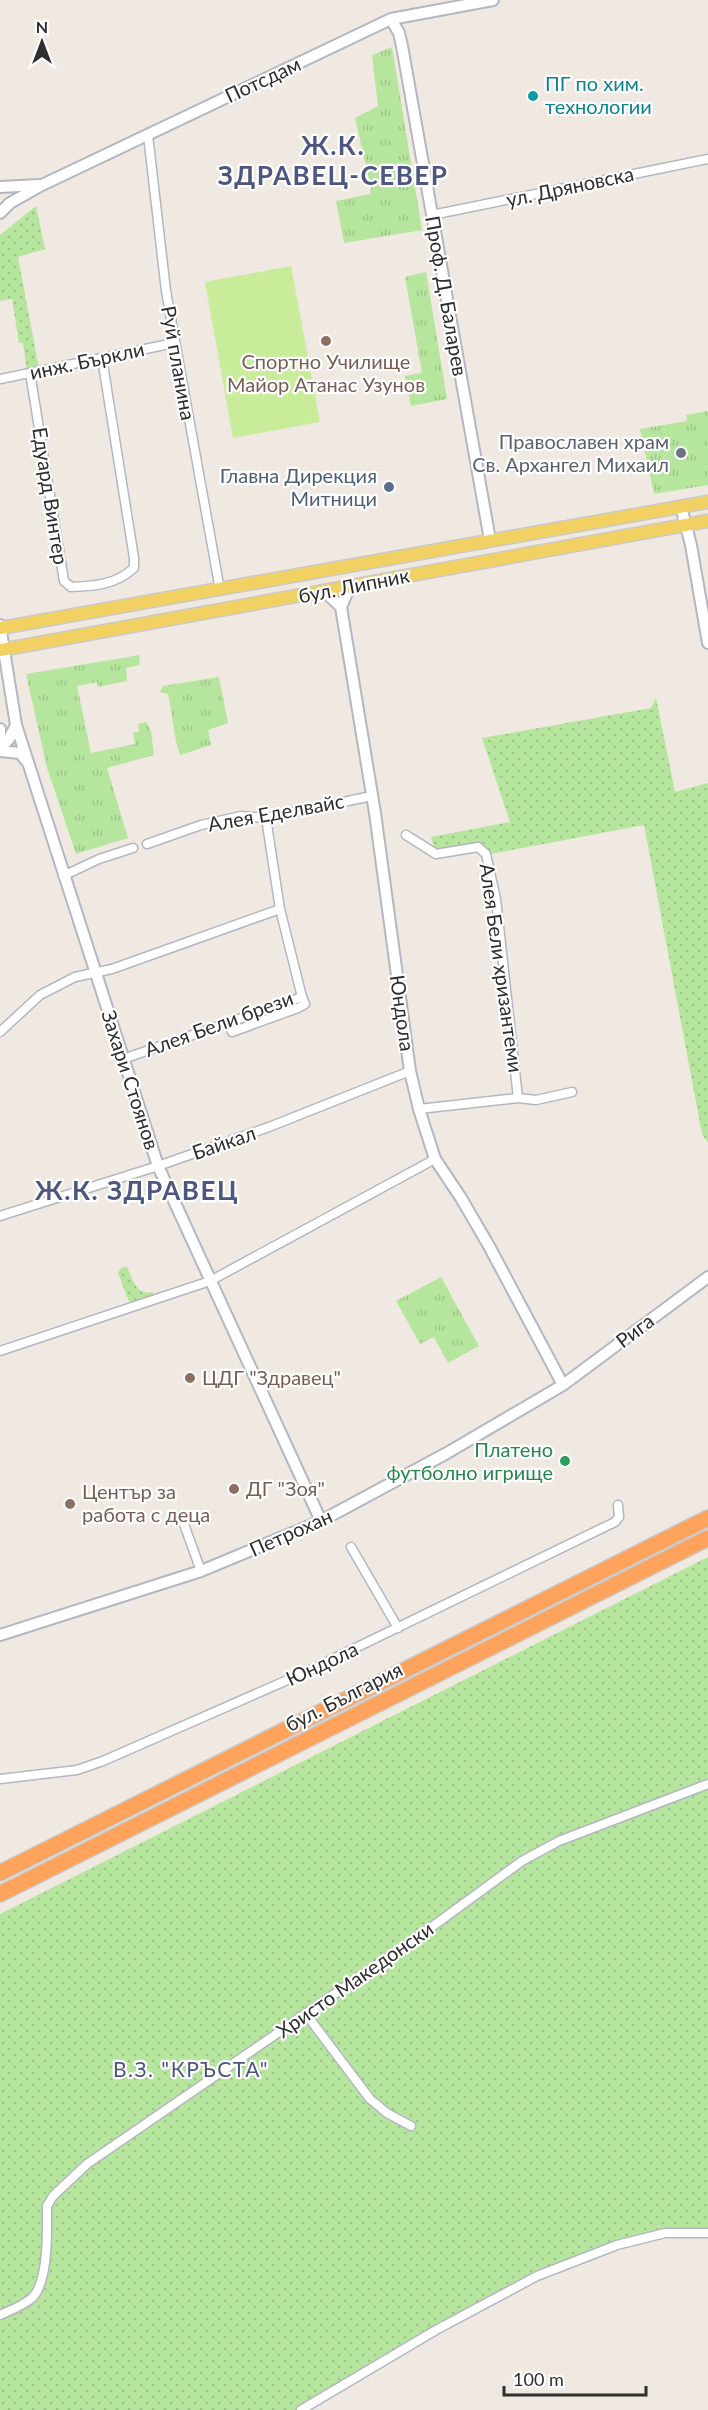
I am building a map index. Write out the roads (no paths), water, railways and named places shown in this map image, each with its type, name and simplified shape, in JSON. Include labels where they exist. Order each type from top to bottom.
[{"type":"highway","name":"бул. България","points":[[0,1874],[708,1518]]},
{"type":"highway","name":"бул. България","points":[[0,1894],[708,1538]]},
{"type":"main road","name":"бул. Липник","points":[[0,627],[220,590],[708,502]]},
{"type":"main road","name":"бул. Липник","points":[[2,649],[708,521]]},
{"type":"street","name":"Потсдам","points":[[0,213],[10,203],[42,185],[391,19],[493,0]]},
{"type":"street","name":"Проф. Д. Баларев","points":[[391,19],[399,33],[490,540]]},
{"type":"street","name":"Руй планина","points":[[148,135],[174,343],[220,590]]},
{"type":"street","name":"ул. Дряновска","points":[[432,215],[708,159]]},
{"type":"street","name":"Потсдам","points":[[0,187],[42,185]]},
{"type":"street","name":"инж. Бъркли","points":[[0,379],[174,343]]},
{"type":"street","name":"Едуард Винтер","points":[[30,373],[64,581],[71,587],[110,584],[125,577],[134,568],[134,558],[102,357]]},
{"type":"street","points":[[681,507],[708,643]]},
{"type":"street","points":[[325,592],[341,607],[350,586]]},
{"type":"street","name":"Юндола","points":[[341,607],[372,796],[410,1071],[419,1109],[435,1159],[489,1246],[563,1385]]},
{"type":"street","name":"Захари Стоянов","points":[[0,627],[16,725],[158,1166],[321,1521]]},
{"type":"street","points":[[0,748],[9,739],[16,725]]},
{"type":"street","points":[[0,729],[0,748]]},
{"type":"street","points":[[0,748],[20,753],[30,765]]},
{"type":"street","name":"Алея Еделвайс","points":[[147,844],[201,825],[241,816],[266,818],[372,796]]},
{"type":"street","name":"Алея Бели брези","points":[[123,1059],[302,997],[280,909],[266,818]]},
{"type":"street","name":"Алея Бели хризантеми","points":[[406,835],[436,854],[478,847],[486,854],[496,899],[518,1098]]},
{"type":"street","points":[[63,876],[99,859],[133,848]]},
{"type":"street","points":[[0,1032],[40,995],[75,977],[94,973],[280,909]]},
{"type":"street","name":"Байкал","points":[[0,1216],[158,1166],[269,1127],[410,1071]]},
{"type":"street","points":[[419,1109],[518,1098],[536,1100],[572,1092]]},
{"type":"street","points":[[0,1352],[210,1281],[435,1159]]},
{"type":"street","name":"Рига","points":[[563,1385],[708,1277]]},
{"type":"street","name":"Петрохан","points":[[0,1635],[201,1571],[321,1521],[447,1453],[563,1385]]},
{"type":"street","name":"Юндола","points":[[0,1779],[77,1770],[103,1761],[308,1671],[615,1522],[619,1517],[618,1505]]},
{"type":"street","points":[[181,1516],[201,1571]]},
{"type":"street","points":[[351,1547],[398,1628]]},
{"type":"street","name":"Христо Македонски","points":[[0,2314],[27,2302],[40,2287],[43,2274],[47,2206],[53,2196],[96,2158],[306,2014],[522,1861],[559,1841],[708,1784]]},
{"type":"street","points":[[306,2014],[370,2099],[387,2113],[411,2126]]},
{"type":"street","points":[[301,2410],[436,2330],[537,2276],[617,2246],[665,2233],[708,2233]]},
{"type":"place","name":"ПГ по хим. технологии","points":[[533,96]]},
{"type":"place","name":"Спортно Училище Майор Атанас Узунов","points":[[326,341]]},
{"type":"place","name":"Православен храм Св. Архангел Михаил","points":[[681,453]]},
{"type":"place","name":"Главна Дирекция Митници","points":[[389,487]]},
{"type":"place","name":"ЦДГ \"Здравец\"","points":[[190,1378]]},
{"type":"place","name":"Платено футболно игрище","points":[[565,1461]]},
{"type":"place","name":"ДГ \"Зоя\"","points":[[234,1489]]},
{"type":"place","name":"Център за работа с деца","points":[[70,1504]]},
{"type":"district","name":"Ж.К. ЗДРАВЕЦ-СЕВЕР","points":[[333,161]]},
{"type":"district","name":"Ж.К. ЗДРАВЕЦ","points":[[137,1191]]},
{"type":"district","name":"В.З. \"КРЪСТА\"","points":[[191,2070]]}]
